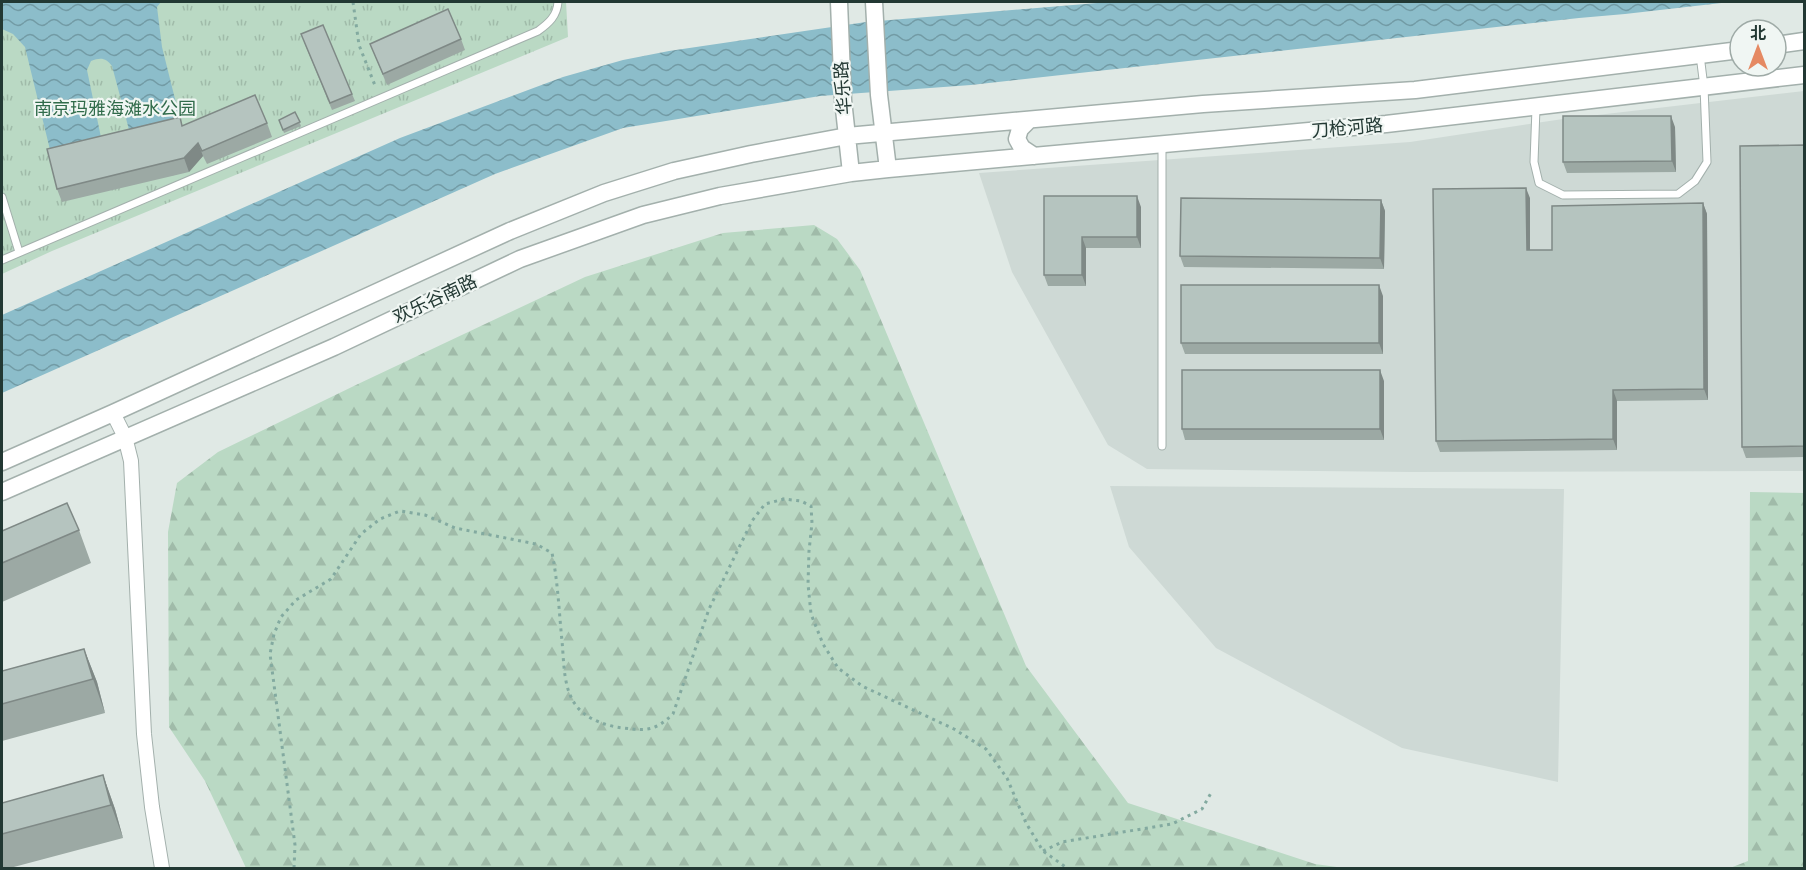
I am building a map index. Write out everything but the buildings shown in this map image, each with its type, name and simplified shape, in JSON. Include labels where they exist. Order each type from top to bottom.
[{"type":"street","name":"华乐路","points":[[839,2],[843,100],[851,173]]},
{"type":"street","name":"华乐路","points":[[874,2],[879,95],[888,169]]},
{"type":"street","points":[[1788,43],[1804,41]]},
{"type":"street","name":"刀枪河路","points":[[885,133],[1191,105],[1415,90],[1728,52]]},
{"type":"street","name":"刀枪河路","points":[[888,169],[1386,124],[1804,75]]},
{"type":"street","points":[[1029,120],[1020,129],[1017,139],[1022,148],[1034,156]]},
{"type":"street","name":"欢乐谷南路","points":[[2,462],[510,231],[604,193],[674,171],[751,154],[847,136],[885,133]]},
{"type":"street","name":"欢乐谷南路","points":[[2,492],[334,346],[520,259],[643,215],[720,196],[851,173],[888,169]]},
{"type":"street","points":[[113,413],[125,437],[131,461],[144,734],[162,868]]},
{"type":"lane","points":[[2,260],[538,31],[550,22],[557,10],[558,2]]},
{"type":"lane","points":[[1536,108],[1534,162],[1539,183],[1563,195],[1678,194],[1695,181],[1707,162],[1704,87],[1700,55]]},
{"type":"lane","points":[[1162,144],[1162,446]]},
{"type":"lane","points":[[2,197],[19,252]]},
{"type":"path","points":[[353,2],[359,45],[381,98]]},
{"type":"path","points":[[294,868],[295,845],[274,699],[270,654],[274,634],[281,617],[296,600],[331,579],[361,534],[380,519],[400,511],[425,515],[455,528],[536,544],[552,553],[566,682],[574,704],[586,717],[616,728],[645,731],[663,723],[673,714],[709,609],[752,521],[765,504],[784,499],[801,501],[811,506],[813,523],[808,584],[811,614],[823,644],[838,668],[862,686],[954,729],[986,749],[1007,778],[1026,823],[1043,851],[1068,868]]},
{"type":"path","points":[[1043,851],[1062,842],[1172,824],[1202,809],[1211,793]]},
{"type":"shaded area","points":[[1804,91],[1804,471],[1411,472],[1147,469],[1108,445],[1012,272],[979,173],[1410,142],[1563,119]]},
{"type":"shaded area","points":[[1110,486],[1564,489],[1558,782],[1402,748],[1216,648],[1129,547]]},
{"type":"green space","name":"南京玛雅海滩水公园","points":[[2,2],[566,2],[568,37],[52,251],[2,274]]},
{"type":"green space","points":[[814,225],[837,239],[860,270],[1026,666],[1128,803],[1315,864],[1344,868],[246,868],[205,781],[169,727],[168,532],[177,483],[218,452],[585,277],[723,233]]},
{"type":"green space","points":[[1750,492],[1804,493],[1804,868],[1730,868],[1748,861]]},
{"type":"water","points":[[2,2],[161,2],[157,7],[162,47],[182,127],[132,141],[112,66],[108,61],[98,59],[91,61],[87,70],[103,147],[52,158],[25,47],[13,34],[2,29]]},
{"type":"water","points":[[1109,2],[1730,2],[971,85],[820,96],[623,128],[495,174],[2,393],[2,315],[400,138],[563,77],[623,60],[669,51],[866,22]]}]
